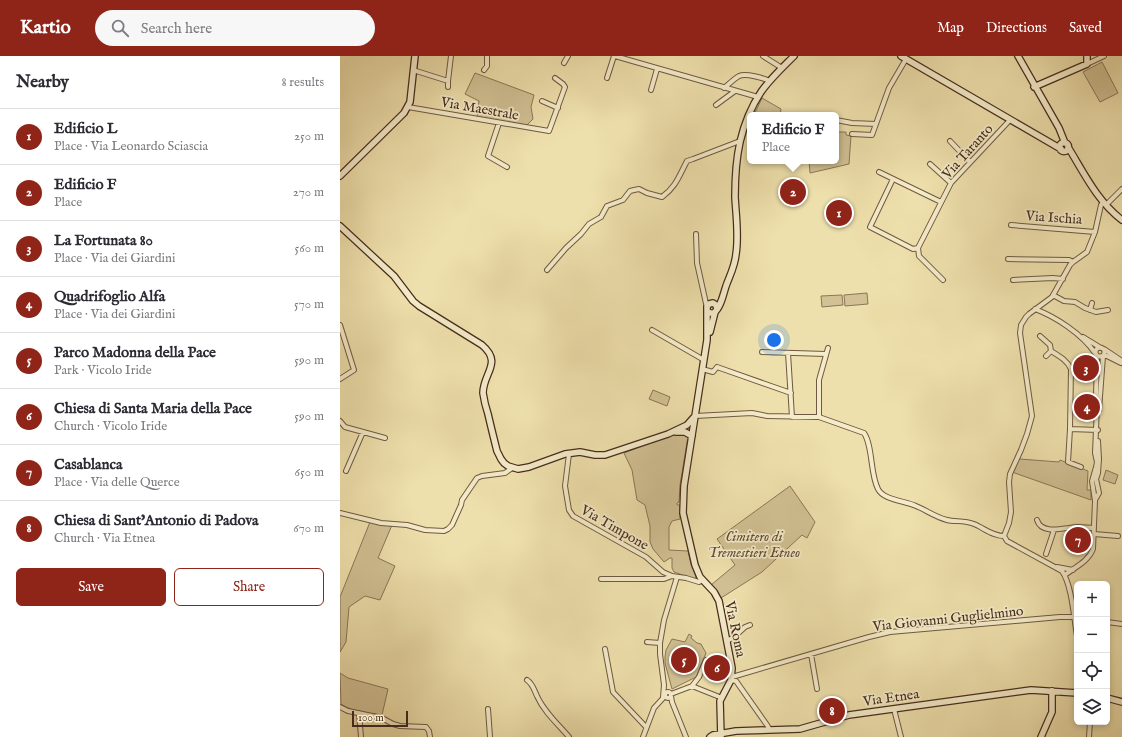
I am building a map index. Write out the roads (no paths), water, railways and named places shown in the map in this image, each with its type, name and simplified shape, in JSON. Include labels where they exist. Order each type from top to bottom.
[{"type":"main road","points":[[340,176],[404,113],[408,107],[410,102],[415,56]]},
{"type":"main road","points":[[751,112],[758,97],[770,81],[794,56]]},
{"type":"main road","points":[[1018,56],[1059,128],[1063,146],[1104,204],[1122,220]]},
{"type":"main road","points":[[1034,86],[1087,64],[1087,56]]},
{"type":"main road","points":[[903,58],[1043,139],[1063,146]]},
{"type":"main road","points":[[707,340],[716,311],[735,263],[737,235],[735,182],[736,165],[740,141],[747,122]]},
{"type":"main road","points":[[340,226],[394,276],[413,301],[488,350],[492,359],[492,364],[483,395],[497,451],[501,459],[508,466],[512,468],[523,468],[559,456],[580,452],[605,455],[668,434],[680,431],[687,433],[692,430],[686,425]]},
{"type":"main road","points":[[707,340],[708,305],[719,299],[726,286]]},
{"type":"main road","points":[[712,303],[716,306],[716,311]]},
{"type":"main road","points":[[707,310],[712,314],[716,311]]},
{"type":"main road","name":"Via Roma","points":[[707,340],[692,430],[684,486],[683,506],[695,565],[703,580],[714,592],[719,601],[732,668],[731,678]]},
{"type":"main road","points":[[668,434],[686,425],[695,416]]},
{"type":"main road","points":[[721,736],[720,708],[722,698],[731,678]]},
{"type":"main road","name":"Via Etnea","points":[[710,737],[713,735],[721,736],[736,731],[800,729],[849,715],[1031,690],[1052,690],[1074,693]]},
{"type":"main road","points":[[1041,737],[1052,712],[1052,690]]},
{"type":"main road","points":[[1110,699],[1122,702]]},
{"type":"street","points":[[448,87],[452,56]]},
{"type":"street","points":[[484,70],[487,66],[487,56]]},
{"type":"street","points":[[564,62],[568,56]]},
{"type":"street","points":[[607,78],[614,56],[758,97]]},
{"type":"street","points":[[763,56],[782,68]]},
{"type":"street","points":[[1087,64],[1104,56]]},
{"type":"street","points":[[852,134],[872,135],[889,88],[903,58]]},
{"type":"street","points":[[651,90],[657,69]]},
{"type":"street","points":[[413,70],[448,81]]},
{"type":"street","points":[[724,88],[738,77],[744,75],[763,78],[770,81]]},
{"type":"street","points":[[542,101],[558,108],[565,87],[555,78]]},
{"type":"street","points":[[716,105],[735,91]]},
{"type":"street","name":"Via Maestrale","points":[[408,107],[549,131],[558,108]]},
{"type":"street","name":"Via Taranto","points":[[918,248],[951,183],[1010,120]]},
{"type":"street","points":[[839,121],[852,123],[876,124]]},
{"type":"street","points":[[499,123],[488,156],[507,167]]},
{"type":"street","points":[[547,270],[589,224],[601,217],[607,206],[622,200],[630,191],[634,190],[639,190],[662,197],[675,186],[687,161],[740,141]]},
{"type":"street","points":[[950,141],[970,162]]},
{"type":"street","points":[[930,164],[951,183]]},
{"type":"street","points":[[879,172],[941,202]]},
{"type":"street","points":[[893,179],[870,227],[913,249],[918,248],[919,256],[943,280]]},
{"type":"street","points":[[1004,536],[1011,512],[1009,482],[1010,474],[1021,450],[1032,416],[1020,329],[1026,318],[1035,309],[1049,300],[1053,295],[1073,262],[1087,252],[1095,232],[1101,205],[1122,188]]},
{"type":"street","name":"Via Ischia","points":[[1011,225],[1095,232]]},
{"type":"street","points":[[696,234],[697,263],[707,310]]},
{"type":"street","points":[[1008,259],[1069,260],[1073,262]]},
{"type":"street","points":[[1013,280],[1062,279]]},
{"type":"street","points":[[703,292],[712,303]]},
{"type":"street","points":[[1053,295],[1064,301],[1076,302],[1096,312],[1108,310]]},
{"type":"street","points":[[1090,310],[1092,303]]},
{"type":"street","points":[[1035,309],[1049,315],[1075,333],[1102,348],[1122,363]]},
{"type":"street","points":[[340,325],[354,370],[340,379]]},
{"type":"street","points":[[652,330],[704,360]]},
{"type":"street","points":[[1075,333],[1091,347],[1097,362],[1097,430]]},
{"type":"street","points":[[1040,336],[1050,345],[1051,351],[1065,360],[1071,369],[1068,462],[1081,467]]},
{"type":"street","points":[[819,417],[819,380],[828,348]]},
{"type":"street","points":[[1095,354],[1097,349],[1102,348]]},
{"type":"street","points":[[1065,575],[1084,562],[1091,554],[1093,549],[1095,501],[1099,493],[1096,478],[1098,465],[1095,453],[1103,356],[1105,353],[1102,348]]},
{"type":"street","points":[[1046,356],[1051,351]]},
{"type":"street","points":[[762,352],[826,354]]},
{"type":"street","points":[[788,353],[792,417]]},
{"type":"street","points":[[1095,354],[1099,357],[1107,356],[1122,363]]},
{"type":"street","points":[[702,369],[713,372],[717,367],[791,393]]},
{"type":"street","points":[[695,416],[752,414],[767,416],[819,417],[864,433],[868,442],[874,480],[878,490],[885,496],[916,506],[938,517],[947,520],[974,524],[994,535],[1004,536]]},
{"type":"street","points":[[340,421],[345,427],[385,438]]},
{"type":"street","points":[[1070,429],[1097,430]]},
{"type":"street","points":[[346,470],[363,432]]},
{"type":"street","name":"Via Timpone","points":[[569,454],[565,486],[569,510],[573,516],[646,557],[663,572],[675,577],[686,578],[699,582],[703,580]]},
{"type":"street","points":[[340,513],[381,523],[407,525],[425,530],[444,531],[452,526],[462,500],[477,478],[505,473],[512,468]]},
{"type":"street","points":[[1037,520],[1038,523],[1045,528],[1054,530],[1078,527],[1094,528]]},
{"type":"street","points":[[1046,554],[1054,530]]},
{"type":"street","points":[[1094,534],[1118,536]]},
{"type":"street","points":[[1004,536],[1007,541],[1062,571],[1065,575],[1074,612]]},
{"type":"street","points":[[1052,566],[1073,570]]},
{"type":"street","points":[[601,579],[664,579],[675,577],[660,643],[664,695],[654,708],[643,737]]},
{"type":"street","name":"Via Giovanni Guglielmino","points":[[731,678],[890,632],[1074,617]]},
{"type":"street","points":[[1110,622],[1122,624]]},
{"type":"street","points":[[727,641],[745,627],[750,625]]},
{"type":"street","points":[[647,642],[660,643]]},
{"type":"street","points":[[605,649],[611,690],[646,727]]},
{"type":"street","points":[[811,654],[817,689]]},
{"type":"street","points":[[692,686],[699,677],[706,660]]},
{"type":"street","points":[[731,678],[736,682],[770,730]]},
{"type":"street","points":[[527,680],[533,686],[543,706],[569,737]]},
{"type":"street","points":[[664,685],[670,694],[686,737]]},
{"type":"street","points":[[664,695],[668,698],[670,694],[688,686],[692,686],[722,698]]},
{"type":"street","points":[[340,707],[379,717],[400,726],[426,727],[429,731],[430,737]]},
{"type":"street","points":[[488,709],[490,737]]},
{"type":"street","points":[[894,709],[901,737]]},
{"type":"street","points":[[359,713],[361,737]]},
{"type":"street","points":[[1088,737],[1090,725]]},
{"type":"place","name":"Edificio F","points":[[793,192]]},
{"type":"place","name":"Edificio L","points":[[839,213]]},
{"type":"place","name":"La Fortunata 80","points":[[1086,368]]},
{"type":"place","name":"Quadrifoglio Alfa","points":[[1087,407]]},
{"type":"place","name":"Casablanca","points":[[1078,540]]},
{"type":"place","name":"Parco Madonna della Pace","points":[[684,660]]},
{"type":"place","name":"Chiesa di Santa Maria della Pace","points":[[717,668]]},
{"type":"place","name":"Chiesa di Sant'Antonio di Padova","points":[[832,711]]},
{"type":"park label","name":"Cimitero di Tremestieri Etneo","points":[[754,544]]}]
